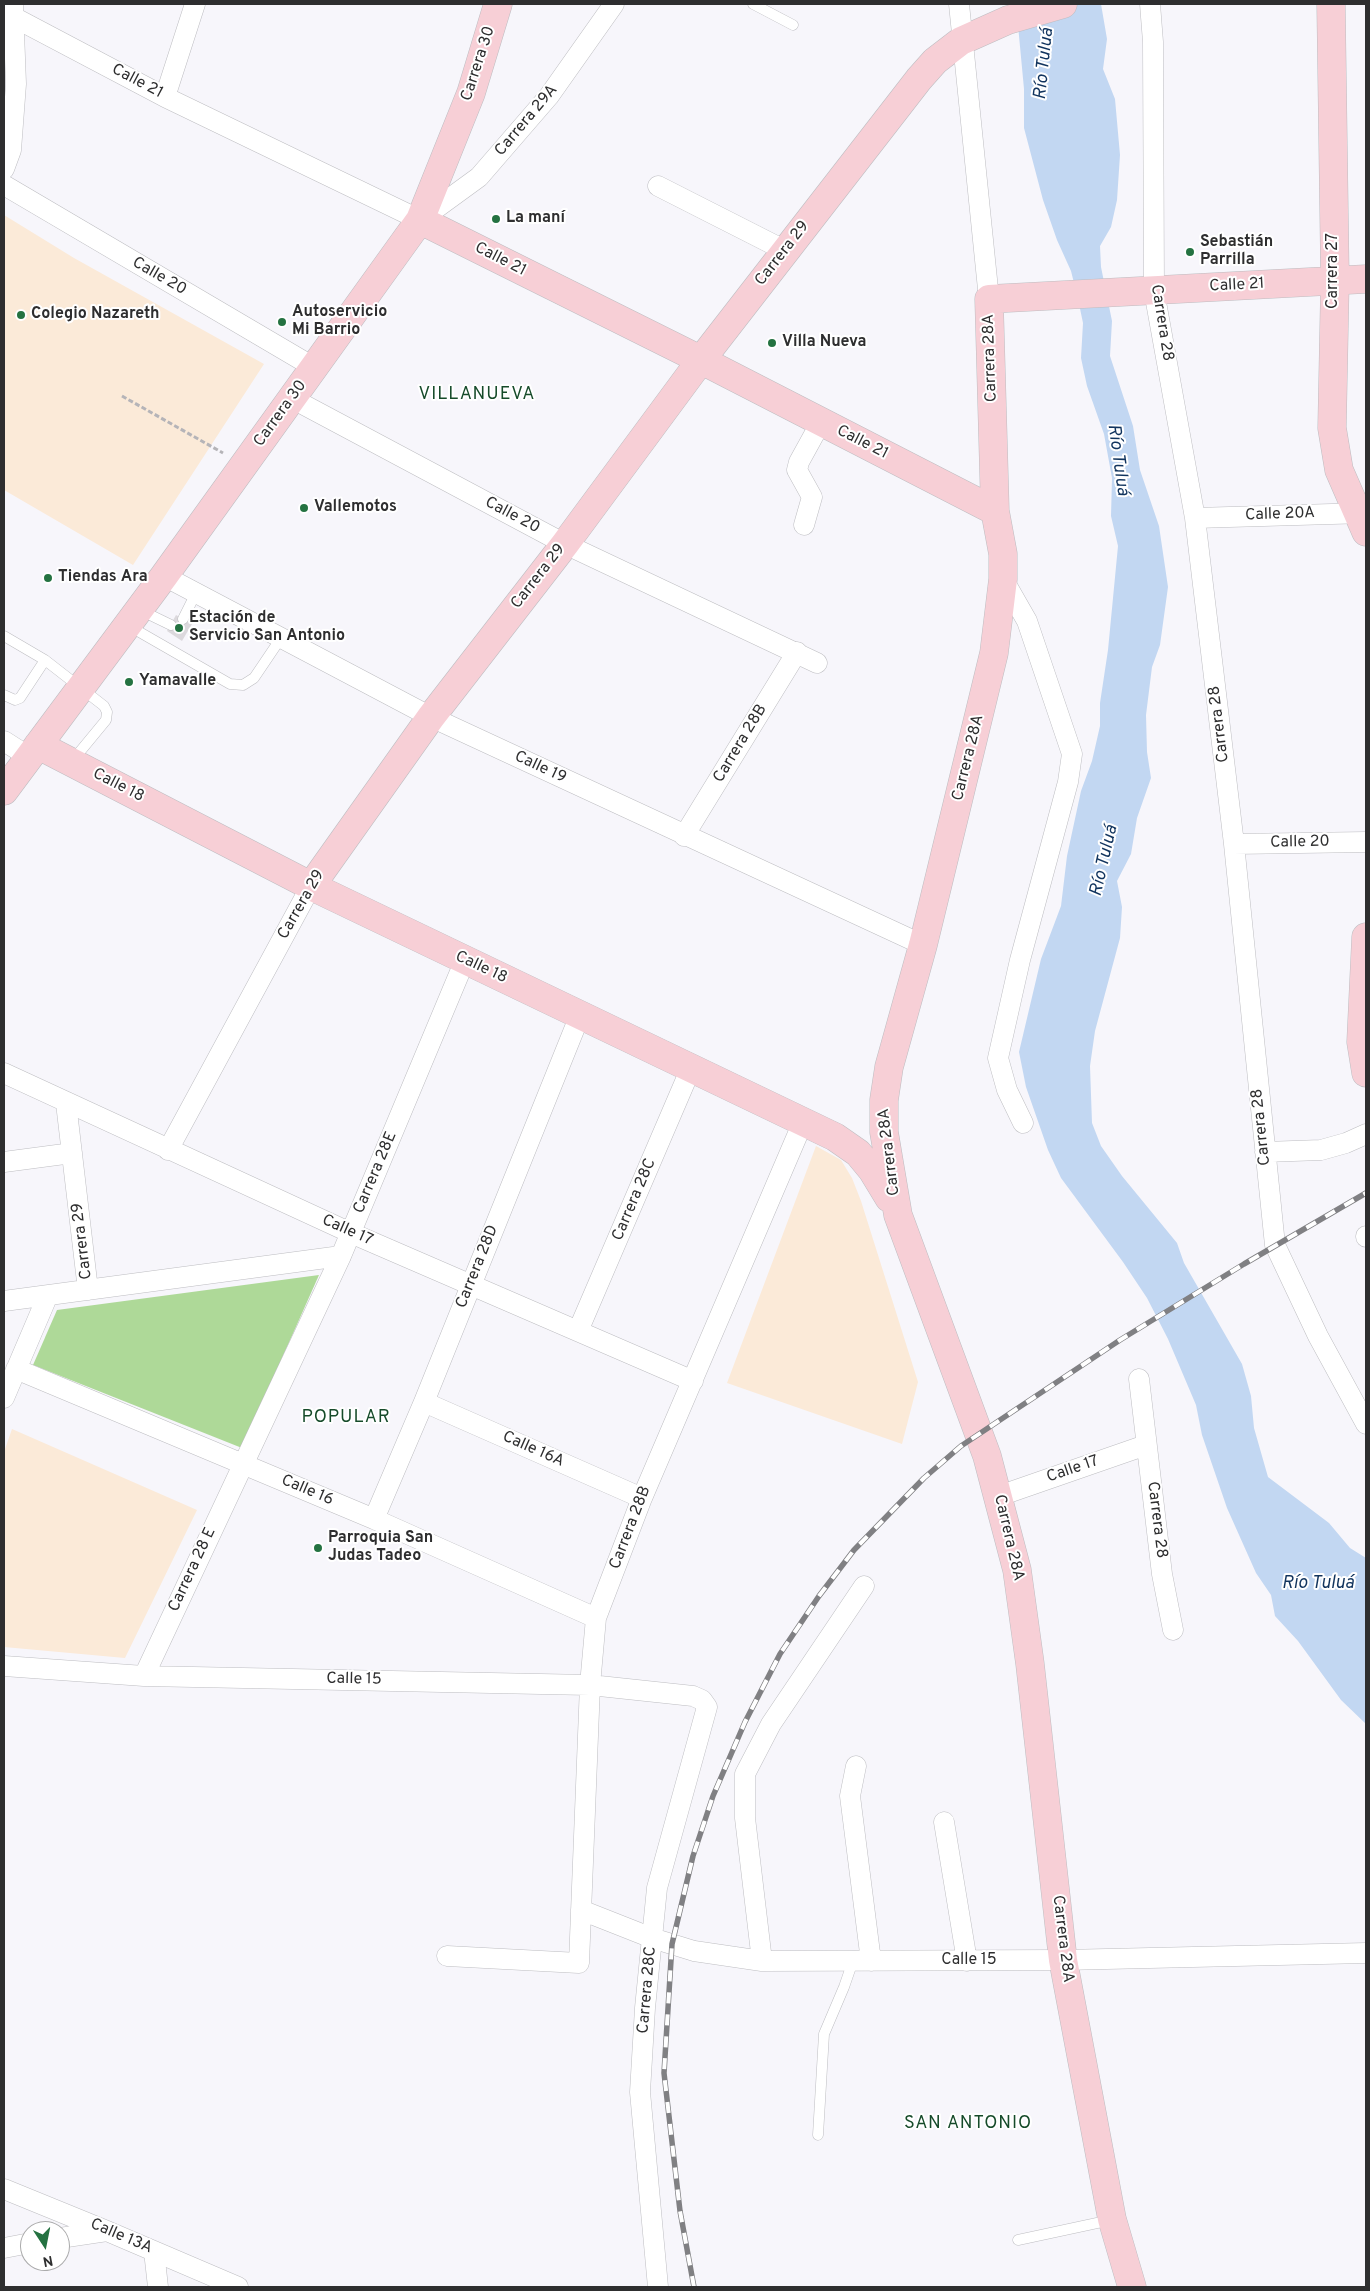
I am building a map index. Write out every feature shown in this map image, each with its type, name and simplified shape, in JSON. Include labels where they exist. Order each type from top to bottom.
[{"type":"street","points":[[165,97],[195,4]]},
{"type":"street","name":"Carrera 30","points":[[4,791],[82,688],[293,399],[420,220],[471,93],[498,4]]},
{"type":"street","name":"Carrera 29A","points":[[420,220],[479,177],[549,96],[614,4]]},
{"type":"street","name":"Carrera 28A","points":[[959,4],[961,41],[989,299],[995,511],[1003,554],[1003,580],[994,653],[923,946],[889,1067],[884,1100],[884,1117],[888,1157],[898,1215],[971,1411],[999,1496],[1017,1570],[1063,1960],[1112,2219],[1132,2287]]},
{"type":"street","name":"Carrera 29","points":[[168,1150],[311,886],[431,717],[565,544],[701,360],[919,79],[935,61],[961,41],[1008,20],[1062,4]]},
{"type":"street","name":"Carrera 28","points":[[1150,4],[1153,42],[1154,291],[1194,518],[1234,844],[1275,1245],[1318,1336],[1366,1424]]},
{"type":"street","name":"Carrera 27","points":[[1331,4],[1335,280],[1332,428],[1339,470],[1364,520]]},
{"type":"street","points":[[4,169],[11,150],[16,84],[10,11]]},
{"type":"street","name":"Calle 21","points":[[10,11],[165,97],[420,220],[701,360],[995,511]]},
{"type":"street","name":"Calle 20","points":[[4,185],[315,368]]},
{"type":"street","points":[[658,186],[786,251]]},
{"type":"street","name":"Calle 21","points":[[989,299],[1366,279]]},
{"type":"street","name":"Calle 20","points":[[293,399],[565,544],[817,663]]},
{"type":"street","points":[[804,526],[812,497],[797,470],[798,462],[821,422]]},
{"type":"street","name":"Calle 20A","points":[[1194,518],[1364,520]]},
{"type":"street","name":"Calle 19","points":[[164,576],[431,717],[923,946]]},
{"type":"street","points":[[1003,580],[1027,621],[1072,754],[1068,782],[1020,960],[998,1058],[1007,1090],[1023,1123]]},
{"type":"street","name":"Carrera 28B","points":[[684,836],[797,652]]},
{"type":"street","name":"Calle 18","points":[[4,741],[72,762],[311,886],[836,1137],[858,1153],[872,1170],[898,1215]]},
{"type":"street","name":"Calle 20","points":[[1234,844],[1366,842]]},
{"type":"street","points":[[1366,937],[1361,1042],[1366,1073]]},
{"type":"street","name":"Carrera 28E","points":[[242,1464],[341,1256],[465,960]]},
{"type":"street","name":"Carrera 28D","points":[[374,1519],[424,1402],[580,1015]]},
{"type":"street","name":"Carrera 28C","points":[[578,1331],[691,1068]]},
{"type":"street","name":"Calle 17","points":[[5,1075],[351,1233],[693,1381]]},
{"type":"street","name":"Carrera 29","points":[[66,1103],[88,1290]]},
{"type":"street","points":[[836,1137],[853,1140],[867,1137],[878,1129],[884,1117]]},
{"type":"street","name":"Carrera 28B","points":[[447,1956],[579,1963],[590,1685],[596,1618],[642,1498],[803,1122]]},
{"type":"street","points":[[1264,1152],[1321,1150],[1366,1134]]},
{"type":"street","points":[[4,1162],[72,1153]]},
{"type":"street","points":[[4,1301],[341,1256]]},
{"type":"street","points":[[4,1398],[48,1295]]},
{"type":"street","name":"Calle 16","points":[[16,1369],[374,1519],[596,1618]]},
{"type":"street","name":"Carrera 28","points":[[1139,1379],[1162,1574],[1173,1630]]},
{"type":"street","name":"Calle 16A","points":[[424,1402],[642,1498]]},
{"type":"street","name":"Calle 17","points":[[999,1496],[1146,1444]]},
{"type":"street","name":"Carrera 28 E","points":[[144,1676],[242,1464]]},
{"type":"street","points":[[762,1961],[745,1818],[745,1774],[771,1724],[864,1586]]},
{"type":"street","name":"Calle 15","points":[[4,1666],[144,1676],[590,1685],[693,1696],[702,1700]]},
{"type":"street","name":"Carrera 28C","points":[[658,2287],[640,2092],[657,1888],[707,1707],[702,1700]]},
{"type":"street","points":[[856,1766],[850,1796],[862,1961]]},
{"type":"street","points":[[944,1822],[966,1960]]},
{"type":"street","name":"Calle 15","points":[[581,1910],[652,1938],[694,1951],[762,1961],[1063,1960],[1366,1953]]},
{"type":"street","name":"Calle 13A","points":[[4,2189],[238,2287]]},
{"type":"street","points":[[70,2237],[107,2231]]},
{"type":"street","points":[[4,2248],[20,2245]]},
{"type":"street","points":[[154,2251],[158,2287]]},
{"type":"lane","points":[[753,4],[793,25]]},
{"type":"lane","points":[[183,619],[196,593]]},
{"type":"lane","points":[[133,617],[171,625]]},
{"type":"lane","points":[[133,617],[230,684],[243,685],[254,678],[281,638]]},
{"type":"lane","points":[[4,636],[45,660],[104,706],[107,712],[106,720],[72,762]]},
{"type":"lane","points":[[4,695],[15,700],[20,698],[45,660]]},
{"type":"lane","points":[[818,2135],[824,2034],[844,1988],[862,1961]]},
{"type":"lane","points":[[1018,2240],[1112,2219]]},
{"type":"path","points":[[122,396],[244,466]]},
{"type":"shaded area","points":[[4,215],[74,258],[264,364],[133,565],[4,490]]},
{"type":"shaded area","points":[[816,1146],[841,1160],[852,1178],[918,1382],[902,1444],[727,1383]]},
{"type":"shaded area","points":[[12,1429],[197,1510],[125,1658],[4,1647],[4,1452]]},
{"type":"green space","points":[[319,1275],[242,1448],[33,1365],[57,1310]]},
{"type":"water","name":"Río Tuluá","points":[[1016,4],[1101,4],[1107,39],[1103,69],[1115,99],[1120,155],[1117,200],[1111,227],[1100,246],[1101,267],[1112,321],[1110,356],[1133,426],[1140,470],[1159,526],[1168,587],[1160,645],[1152,667],[1146,715],[1147,752],[1151,778],[1137,818],[1131,854],[1117,881],[1122,907],[1120,938],[1095,1031],[1090,1066],[1092,1123],[1101,1146],[1122,1176],[1177,1243],[1184,1263],[1242,1364],[1251,1396],[1254,1428],[1268,1477],[1329,1523],[1350,1548],[1366,1558],[1366,1724],[1341,1700],[1298,1641],[1275,1616],[1271,1595],[1256,1573],[1227,1508],[1202,1435],[1196,1405],[1168,1339],[1147,1298],[1061,1178],[1048,1150],[1026,1087],[1019,1052],[1041,959],[1061,906],[1067,856],[1081,791],[1092,761],[1100,726],[1100,703],[1108,650],[1118,546],[1111,516],[1112,478],[1104,434],[1087,386],[1081,358],[1083,323],[1078,299],[1071,271],[1057,240],[1043,200],[1024,128],[1024,89]]},
{"type":"building","name":"Estación de Servicio San Antonio","points":[[176,615],[192,624],[182,641],[167,631]]},
{"type":"railway","points":[[694,2287],[680,2211],[664,2073],[672,1944],[693,1856],[713,1796],[745,1722],[780,1654],[819,1596],[854,1550],[924,1478],[961,1446],[1120,1340],[1244,1264],[1366,1193]]},
{"type":"place","name":"La maní","points":[[496,219]]},
{"type":"place","name":"Sebastián Parrilla","points":[[1190,252]]},
{"type":"place","name":"Colegio Nazareth","points":[[21,315]]},
{"type":"place","name":"Autoservicio Mi Barrio","points":[[282,322]]},
{"type":"place","name":"Villa Nueva","points":[[772,343]]},
{"type":"place","name":"Vallemotos","points":[[304,508]]},
{"type":"place","name":"Tiendas Ara","points":[[48,578]]},
{"type":"place","name":"Estación de Servicio San Antonio","points":[[179,628]]},
{"type":"place","name":"Yamavalle","points":[[129,682]]},
{"type":"place","name":"Parroquia San Judas Tadeo","points":[[318,1548]]},
{"type":"district","name":"VILLANUEVA","points":[[477,395]]},
{"type":"district","name":"POPULAR","points":[[346,1418]]},
{"type":"district","name":"SAN ANTONIO","points":[[968,2124]]}]
